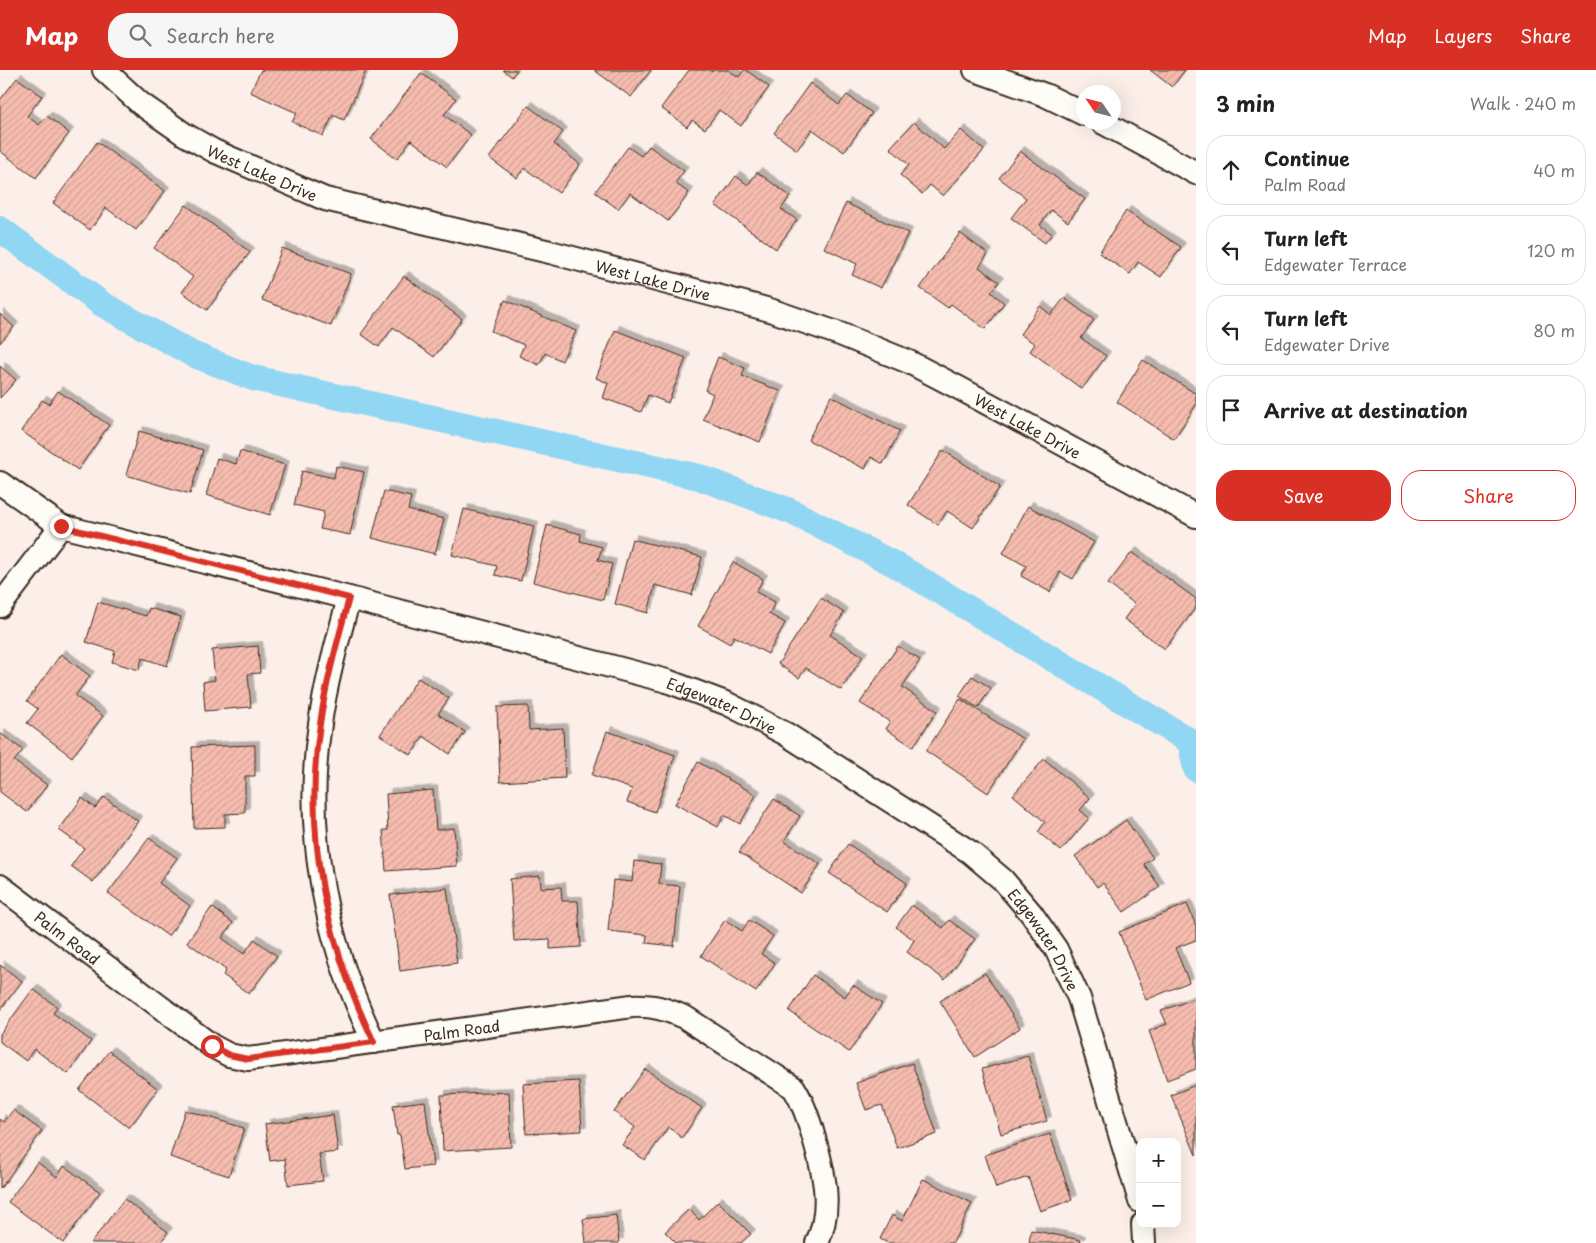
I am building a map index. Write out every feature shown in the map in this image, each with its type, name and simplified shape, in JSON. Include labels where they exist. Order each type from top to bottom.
[{"type":"street","name":"West Lake Drive","points":[[104,70],[142,104],[184,134],[214,151],[325,199],[550,252],[770,310],[840,334],[910,362],[1196,516]]},
{"type":"street","points":[[975,70],[1045,95],[1076,110]]},
{"type":"street","points":[[1117,130],[1196,173]]},
{"type":"street","points":[[0,483],[61,526],[0,606]]},
{"type":"street","name":"Edgewater Drive","points":[[61,526],[349,598],[667,681],[728,704],[786,734],[970,852],[1003,880],[1031,913],[1056,949],[1078,998],[1136,1188]]},
{"type":"street","points":[[349,598],[327,685],[319,726],[314,788],[317,850],[322,891],[337,952],[358,1010],[374,1042]]},
{"type":"street","name":"Palm Road","points":[[0,886],[212,1046],[229,1055],[248,1059],[632,1006],[651,1006],[669,1010],[686,1018],[794,1088],[804,1102],[824,1170],[826,1190],[826,1210],[817,1243]]},
{"type":"street","points":[[1143,1228],[1144,1243]]},
{"type":"building","points":[[261,70],[366,71],[344,120],[333,115],[323,136],[292,122],[297,113],[250,92]]},
{"type":"building","points":[[503,70],[517,70],[512,77]]},
{"type":"building","points":[[594,70],[651,70],[631,97]]},
{"type":"building","points":[[689,70],[709,70],[712,72],[713,70],[728,70],[739,77],[746,70],[769,87],[741,126],[719,110],[705,129],[692,120],[687,127],[661,108]]},
{"type":"building","points":[[1150,70],[1185,70],[1172,87]]},
{"type":"building","points":[[421,73],[456,99],[444,115],[471,135],[447,167],[411,140],[397,159],[371,139]]},
{"type":"building","points":[[17,78],[42,96],[27,116],[39,125],[47,116],[69,133],[36,178],[0,151],[0,100]]},
{"type":"building","points":[[810,83],[839,105],[847,95],[872,113],[844,152],[812,129],[797,150],[774,133]]},
{"type":"building","points":[[528,106],[563,132],[554,144],[580,164],[559,193],[524,168],[517,178],[489,158]]},
{"type":"building","points":[[914,122],[944,149],[961,130],[984,150],[943,196],[930,185],[922,194],[900,175],[909,165],[890,148]]},
{"type":"building","points":[[97,142],[165,191],[136,230],[106,208],[90,230],[53,203]]},
{"type":"building","points":[[649,146],[684,171],[675,183],[689,193],[668,221],[630,193],[618,209],[595,192],[628,147],[641,156]]},
{"type":"building","points":[[1020,151],[1085,199],[1068,222],[1051,210],[1040,225],[1052,234],[1045,243],[1011,218],[1026,198],[999,178]]},
{"type":"building","points":[[757,172],[790,196],[781,209],[797,220],[776,249],[715,205],[736,176],[748,185]]},
{"type":"building","points":[[846,203],[908,233],[881,288],[852,275],[857,264],[824,248]]},
{"type":"building","points":[[186,205],[250,252],[207,310],[182,292],[193,277],[154,248]]},
{"type":"building","points":[[1126,211],[1181,247],[1161,277],[1138,262],[1130,274],[1099,253]]},
{"type":"building","points":[[960,233],[988,254],[979,267],[999,282],[991,292],[1004,303],[985,329],[951,304],[948,308],[920,288]]},
{"type":"building","points":[[282,248],[351,274],[331,326],[262,300]]},
{"type":"building","points":[[404,276],[462,319],[434,357],[393,327],[379,347],[361,334]]},
{"type":"building","points":[[1064,298],[1094,320],[1081,338],[1106,356],[1082,389],[1030,351],[1035,344],[1020,334],[1040,306],[1051,315]]},
{"type":"building","points":[[505,300],[576,331],[562,361],[545,353],[539,365],[519,356],[524,345],[491,331]]},
{"type":"building","points":[[0,314],[14,327],[0,343]]},
{"type":"building","points":[[615,330],[686,358],[668,403],[648,395],[641,412],[603,398],[608,383],[596,378]]},
{"type":"building","points":[[718,357],[745,368],[742,376],[780,391],[760,442],[703,419],[713,394],[705,390]]},
{"type":"building","points":[[1143,360],[1196,394],[1196,405],[1174,439],[1117,402]]},
{"type":"building","points":[[0,366],[16,380],[0,398]]},
{"type":"building","points":[[58,391],[109,425],[78,470],[21,431],[42,400],[49,404]]},
{"type":"building","points":[[831,396],[900,431],[883,464],[871,457],[865,469],[808,440]]},
{"type":"building","points":[[139,431],[203,450],[190,494],[126,475]]},
{"type":"building","points":[[943,450],[1000,487],[973,528],[947,511],[938,525],[908,505]]},
{"type":"building","points":[[240,451],[285,465],[270,515],[206,495],[217,458],[236,464]]},
{"type":"building","points":[[336,466],[364,472],[350,535],[320,529],[324,512],[294,505],[302,471],[334,478]]},
{"type":"building","points":[[384,491],[411,497],[408,510],[444,519],[435,554],[372,538]]},
{"type":"building","points":[[1028,506],[1094,542],[1073,579],[1060,572],[1050,592],[1021,576],[1026,566],[1003,553]]},
{"type":"building","points":[[464,509],[534,526],[521,581],[495,575],[497,566],[452,555]]},
{"type":"building","points":[[547,525],[581,534],[580,541],[602,547],[598,560],[612,564],[603,600],[533,582]]},
{"type":"building","points":[[632,539],[702,557],[692,595],[655,585],[648,613],[615,604]]},
{"type":"building","points":[[1132,552],[1196,599],[1196,607],[1165,649],[1124,619],[1135,604],[1108,584]]},
{"type":"building","points":[[733,562],[763,579],[756,592],[775,602],[769,614],[785,623],[768,654],[734,636],[730,644],[698,626]]},
{"type":"building","points":[[821,598],[844,613],[830,635],[863,656],[841,690],[806,668],[799,678],[778,664]]},
{"type":"building","points":[[98,602],[146,616],[149,608],[181,617],[167,666],[142,658],[139,670],[112,662],[115,651],[86,642]]},
{"type":"building","points":[[258,646],[260,673],[248,674],[251,707],[205,711],[203,682],[215,680],[212,650]]},
{"type":"building","points":[[898,646],[920,660],[902,687],[937,711],[913,747],[886,729],[890,722],[860,703]]},
{"type":"building","points":[[61,654],[90,676],[75,696],[103,716],[72,757],[27,723],[38,709],[27,701]]},
{"type":"building","points":[[972,676],[991,688],[978,708],[959,696]]},
{"type":"building","points":[[418,678],[449,698],[438,714],[465,732],[450,754],[423,736],[411,755],[380,735]]},
{"type":"building","points":[[960,699],[1023,739],[988,793],[926,751]]},
{"type":"building","points":[[528,706],[529,730],[563,728],[565,778],[500,782],[497,707]]},
{"type":"building","points":[[607,731],[675,755],[655,812],[627,802],[632,789],[592,775]]},
{"type":"building","points":[[0,733],[23,750],[14,761],[47,785],[27,812],[0,792]]},
{"type":"building","points":[[255,745],[255,776],[245,776],[245,813],[225,814],[225,827],[194,828],[192,747]]},
{"type":"building","points":[[1044,759],[1090,798],[1080,810],[1089,818],[1061,851],[1038,832],[1045,822],[1013,795]]},
{"type":"building","points":[[698,762],[756,795],[740,824],[724,815],[718,827],[675,804]]},
{"type":"building","points":[[433,790],[436,830],[454,828],[457,866],[386,871],[383,830],[388,830],[386,794]]},
{"type":"building","points":[[104,797],[138,821],[93,882],[71,866],[84,848],[59,830],[82,798],[95,808]]},
{"type":"building","points":[[774,799],[800,816],[784,841],[820,864],[801,893],[739,852]]},
{"type":"building","points":[[1126,820],[1153,858],[1144,864],[1160,887],[1124,912],[1103,883],[1097,887],[1075,856]]},
{"type":"building","points":[[149,838],[177,858],[159,883],[190,906],[168,936],[108,893]]},
{"type":"building","points":[[848,844],[907,883],[887,912],[829,873]]},
{"type":"building","points":[[634,861],[661,864],[659,884],[680,886],[674,946],[646,943],[647,935],[608,931],[613,880],[632,882]]},
{"type":"building","points":[[540,876],[541,888],[561,887],[562,901],[578,901],[581,947],[550,949],[550,939],[514,941],[510,879]]},
{"type":"building","points":[[447,888],[457,963],[400,971],[390,895]]},
{"type":"building","points":[[1187,904],[1196,926],[1196,940],[1175,948],[1189,982],[1146,1000],[1119,932]]},
{"type":"building","points":[[912,905],[943,928],[949,920],[975,939],[945,980],[907,952],[914,940],[896,927]]},
{"type":"building","points":[[212,907],[233,923],[222,938],[244,954],[254,939],[277,956],[249,994],[223,975],[226,970],[187,942]]},
{"type":"building","points":[[725,920],[742,931],[749,920],[773,936],[761,954],[775,963],[756,992],[701,956]]},
{"type":"building","points":[[0,965],[22,981],[0,1010]]},
{"type":"building","points":[[985,973],[1020,1028],[975,1057],[940,1001]]},
{"type":"building","points":[[813,975],[845,997],[853,985],[882,1004],[849,1052],[789,1011]]},
{"type":"building","points":[[33,989],[57,1007],[53,1013],[91,1041],[68,1074],[34,1049],[26,1061],[0,1042],[0,1034]]},
{"type":"building","points":[[1196,998],[1196,1069],[1167,1080],[1149,1031],[1167,1024],[1161,1011]]},
{"type":"building","points":[[109,1051],[158,1089],[129,1128],[79,1090]]},
{"type":"building","points":[[1028,1056],[1047,1121],[1001,1134],[982,1069]]},
{"type":"building","points":[[912,1063],[937,1134],[897,1148],[882,1105],[866,1110],[856,1083]]},
{"type":"building","points":[[645,1069],[702,1108],[682,1138],[668,1127],[645,1160],[622,1145],[635,1127],[614,1112]]},
{"type":"building","points":[[579,1081],[582,1131],[526,1134],[523,1084]]},
{"type":"building","points":[[1196,1085],[1196,1155],[1171,1095]]},
{"type":"building","points":[[509,1092],[511,1147],[443,1151],[441,1095]]},
{"type":"building","points":[[425,1101],[433,1166],[405,1169],[400,1135],[397,1135],[393,1105]]},
{"type":"building","points":[[13,1110],[42,1131],[0,1189],[0,1119],[4,1122]]},
{"type":"building","points":[[185,1110],[244,1128],[229,1176],[170,1157]]},
{"type":"building","points":[[333,1115],[338,1152],[319,1154],[323,1181],[288,1185],[285,1159],[270,1161],[265,1124]]},
{"type":"building","points":[[1050,1134],[1072,1200],[1040,1211],[1028,1177],[996,1188],[985,1155]]},
{"type":"building","points":[[37,1162],[57,1177],[64,1166],[100,1192],[63,1243],[8,1202]]},
{"type":"building","points":[[923,1179],[972,1203],[953,1243],[888,1243],[880,1239],[892,1215],[902,1221]]},
{"type":"building","points":[[124,1199],[168,1232],[160,1243],[91,1243]]},
{"type":"building","points":[[718,1201],[751,1234],[741,1243],[676,1243],[665,1232],[689,1209],[699,1220]]},
{"type":"building","points":[[616,1215],[619,1243],[586,1243],[583,1219]]},
{"type":"building","points":[[1031,1230],[1081,1240],[1080,1243],[1029,1243]]},
{"type":"waterway","points":[[0,229],[102,304],[192,354],[253,378],[699,477],[790,511],[896,565],[1190,741],[1196,769]]},
{"type":"route","points":[[61,526],[349,598],[327,685],[319,726],[314,788],[317,850],[322,891],[337,952],[358,1010],[374,1042],[248,1059],[229,1055],[212,1046]]}]
